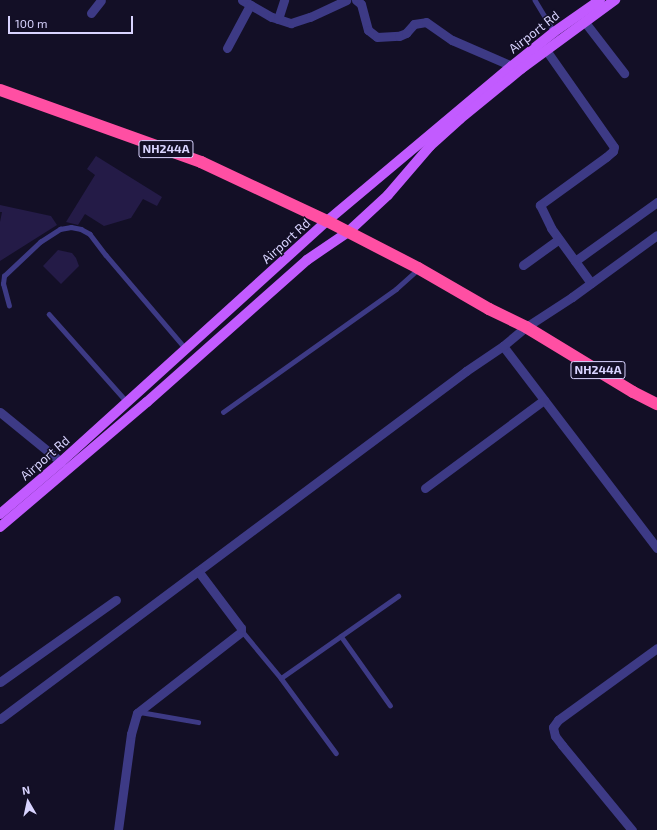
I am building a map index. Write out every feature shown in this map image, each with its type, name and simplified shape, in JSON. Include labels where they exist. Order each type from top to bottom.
[{"type":"highway","name":"NH244A","points":[[0,90],[201,162],[327,221],[418,268],[489,309],[526,327],[633,392],[657,404]]},
{"type":"main road","name":"Airport Rd","points":[[0,514],[61,462],[327,221],[554,32],[600,0]]},
{"type":"main road","points":[[0,527],[147,402],[307,260],[348,232],[388,195],[430,146],[521,69],[584,21],[615,0]]},
{"type":"street","points":[[91,13],[101,0]]},
{"type":"street","points":[[242,0],[288,23],[297,22],[346,0]]},
{"type":"street","points":[[278,19],[284,0]]},
{"type":"street","points":[[356,0],[361,4],[368,30],[377,36],[399,36],[406,33],[414,24],[426,22],[452,40],[512,66]]},
{"type":"street","points":[[227,48],[250,5]]},
{"type":"street","points":[[584,21],[624,73]]},
{"type":"street","points":[[546,50],[575,93],[607,136],[614,149],[606,157],[541,203],[543,214],[591,283]]},
{"type":"street","points":[[575,262],[657,202]]},
{"type":"street","points":[[0,719],[526,327],[591,283],[657,235]]},
{"type":"street","points":[[523,265],[559,239]]},
{"type":"street","points":[[502,346],[657,548]]},
{"type":"street","points":[[425,488],[544,400]]},
{"type":"street","points":[[0,412],[61,462]]},
{"type":"street","points":[[118,830],[131,734],[139,711],[242,631],[198,571]]},
{"type":"street","points":[[0,682],[116,600]]},
{"type":"street","points":[[632,830],[558,740],[553,727],[558,720],[657,648]]},
{"type":"lane","points":[[535,0],[554,32]]},
{"type":"lane","points":[[9,306],[3,284],[4,276],[40,242],[60,229],[71,227],[82,229],[90,234],[186,349]]},
{"type":"lane","points":[[223,412],[396,289],[418,268]]},
{"type":"lane","points":[[49,314],[127,402]]},
{"type":"lane","points":[[281,678],[398,596]]},
{"type":"lane","points":[[242,631],[281,678],[336,753]]},
{"type":"lane","points":[[341,636],[390,706]]},
{"type":"lane","points":[[139,711],[198,722]]},
{"type":"building","points":[[96,156],[162,197],[157,206],[143,199],[131,218],[104,226],[85,214],[78,225],[66,222],[95,175],[87,169]]},
{"type":"building","points":[[0,205],[51,216],[57,225],[0,261],[0,222],[2,212],[0,212]]},
{"type":"building","points":[[58,250],[72,253],[79,266],[61,284],[43,266]]}]
